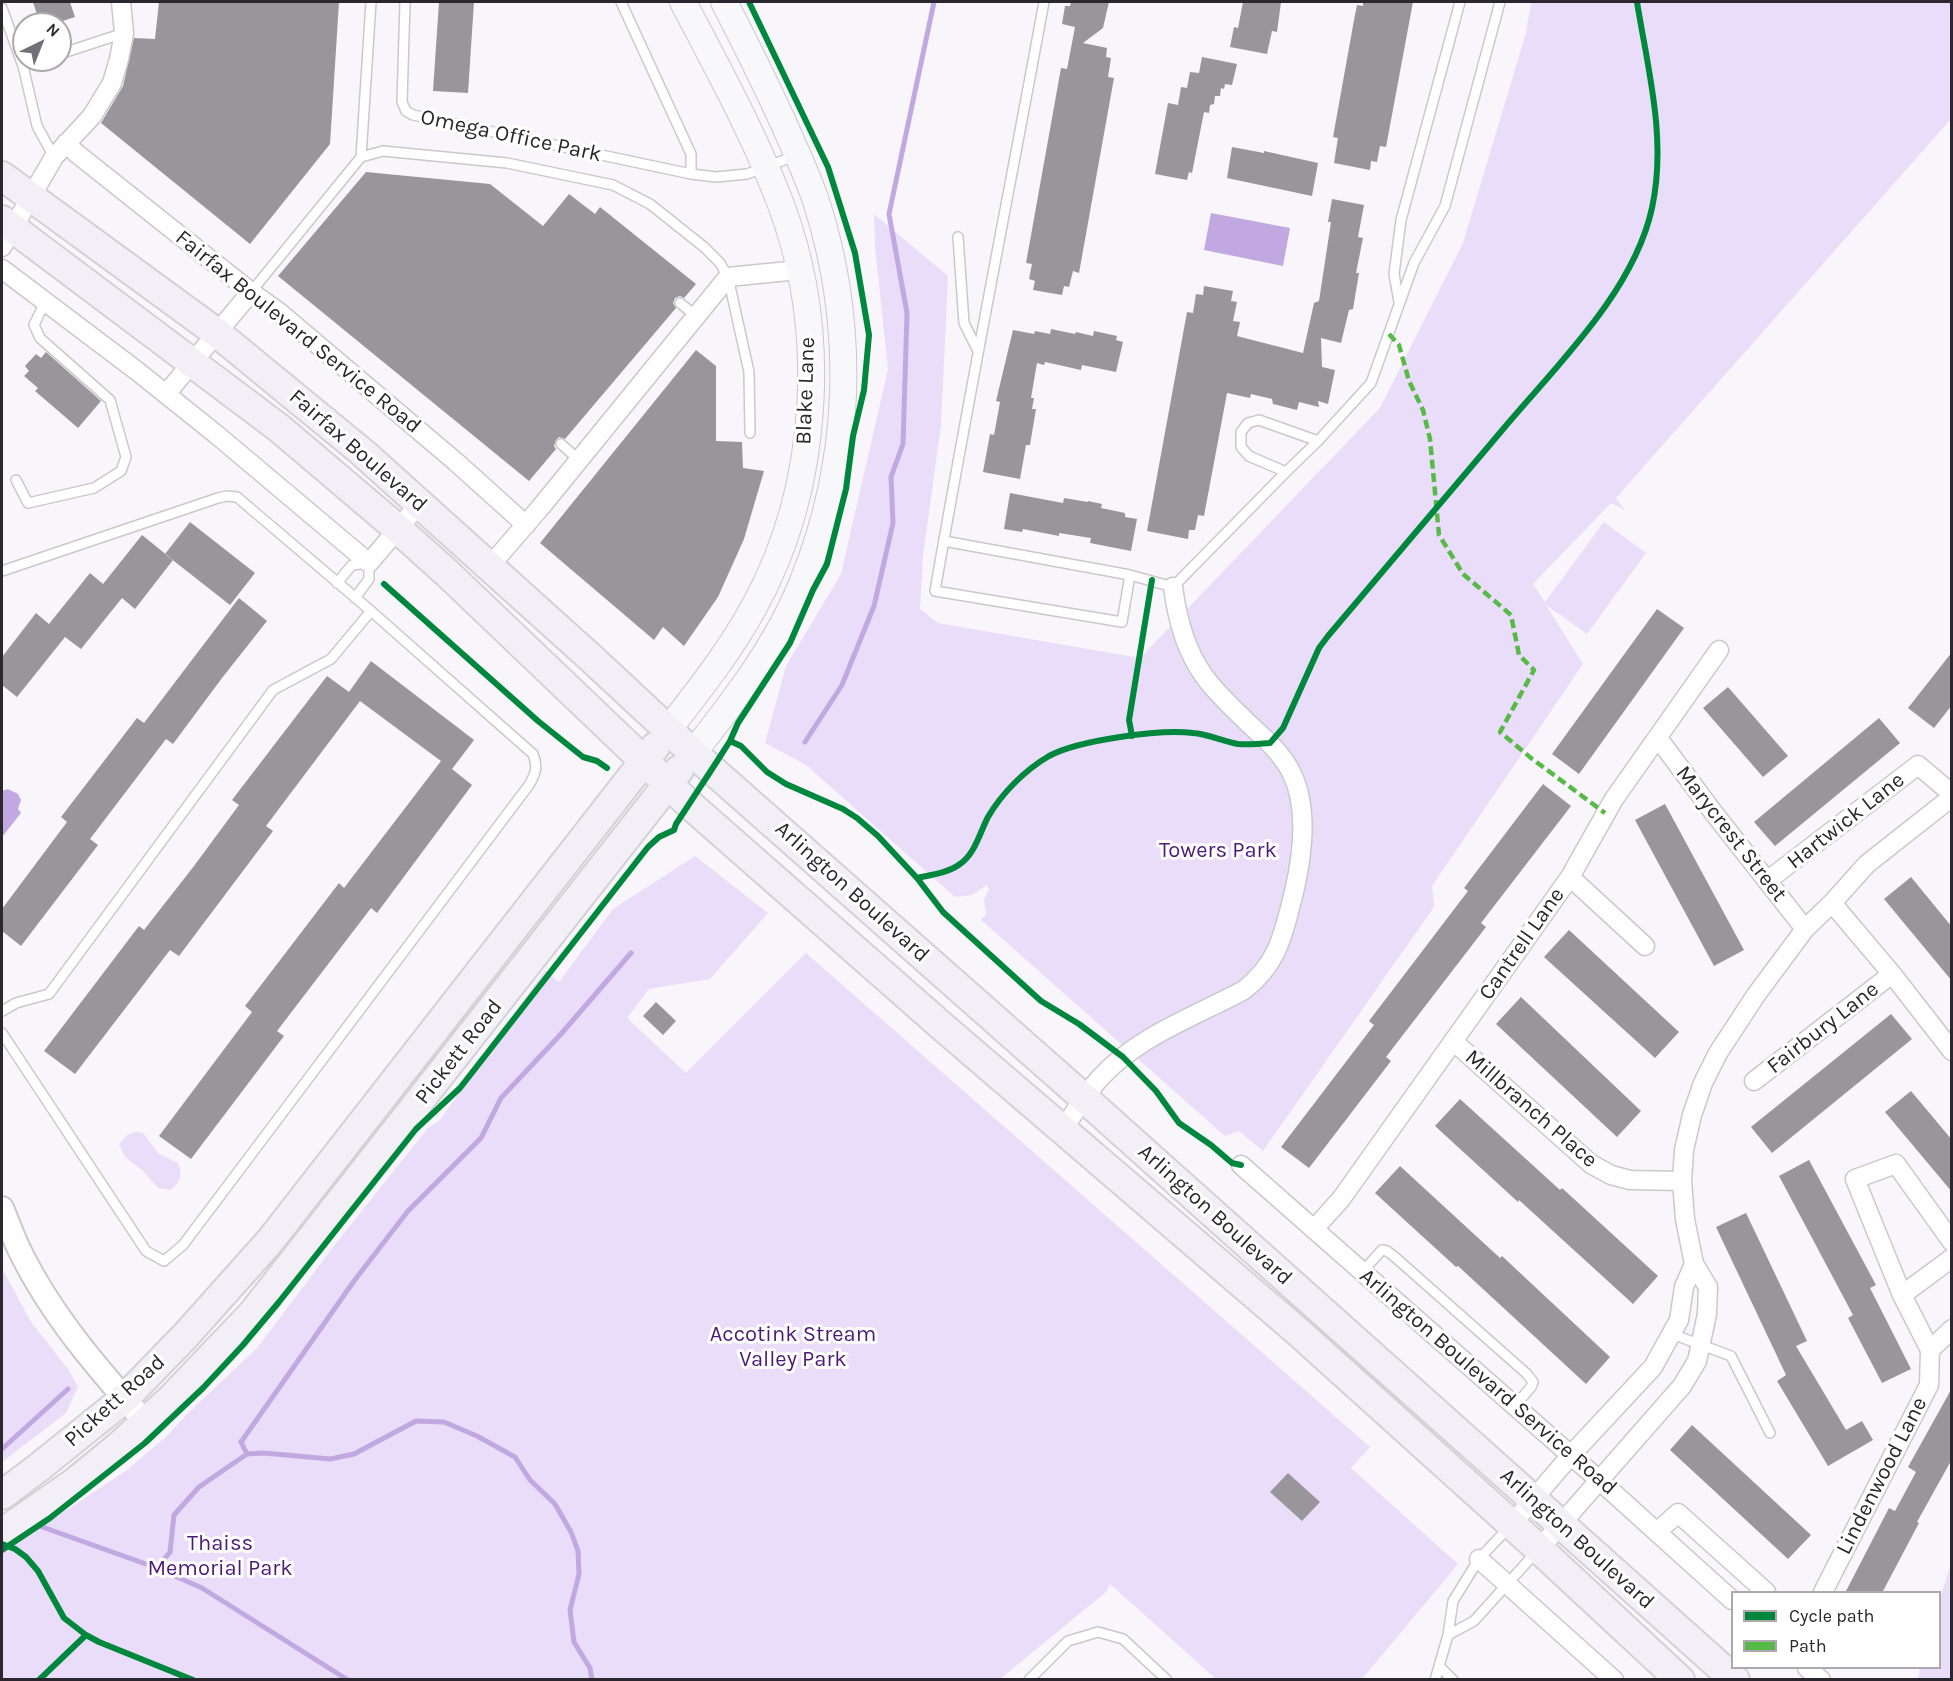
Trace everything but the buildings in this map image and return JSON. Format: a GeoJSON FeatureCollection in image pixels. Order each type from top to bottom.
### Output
{"type":"FeatureCollection","features":[{"type":"Feature","properties":{"kind":"main road","name":"Blake Lane"},"geometry":{"type":"LineString","coordinates":[[644,762],[718,665],[755,606],[782,546],[791,518],[803,462],[810,400],[806,304],[781,204],[748,129],[683,2]]}},
{"type":"Feature","properties":{"kind":"main road","name":"Blake Lane"},"geometry":{"type":"LineString","coordinates":[[693,753],[728,710],[752,674],[788,614],[803,582],[827,512],[837,469],[844,382],[840,307],[834,269],[816,202],[798,155],[724,2]]}},
{"type":"Feature","properties":{"kind":"main road"},"geometry":{"type":"LineString","coordinates":[[2,171],[32,198]]}},
{"type":"Feature","properties":{"kind":"main road","name":"Fairfax Boulevard"},"geometry":{"type":"LineString","coordinates":[[2,176],[217,333],[301,401],[591,658],[693,753]]}},
{"type":"Feature","properties":{"kind":"main road","name":"Fairfax Boulevard"},"geometry":{"type":"LineString","coordinates":[[5,232],[193,362],[279,428],[447,573],[668,784]]}},
{"type":"Feature","properties":{"kind":"main road","name":"Pickett Road"},"geometry":{"type":"LineString","coordinates":[[2,1533],[75,1482],[146,1422],[253,1313],[693,753]]}},
{"type":"Feature","properties":{"kind":"main road","name":"Arlington Boulevard"},"geometry":{"type":"LineString","coordinates":[[693,753],[1085,1099],[1735,1680]]}},
{"type":"Feature","properties":{"kind":"main road","name":"Pickett Road"},"geometry":{"type":"LineString","coordinates":[[2,1495],[124,1398],[188,1334],[270,1241],[644,762]]}},
{"type":"Feature","properties":{"kind":"main road","name":"Arlington Boulevard"},"geometry":{"type":"LineString","coordinates":[[668,784],[944,1028],[1296,1330],[1512,1524],[1680,1680]]}},
{"type":"Feature","properties":{"kind":"street"},"geometry":{"type":"LineString","coordinates":[[5,232],[32,198],[54,157],[92,116],[112,83],[124,33],[121,2]]}},
{"type":"Feature","properties":{"kind":"street","name":"Fairfax Boulevard Service Road"},"geometry":{"type":"LineString","coordinates":[[66,143],[279,312],[526,525]]}},
{"type":"Feature","properties":{"kind":"street"},"geometry":{"type":"LineString","coordinates":[[2,269],[166,394],[369,563],[419,504]]}},
{"type":"Feature","properties":{"kind":"street"},"geometry":{"type":"LineString","coordinates":[[489,567],[526,525],[728,277],[799,270]]}},
{"type":"Feature","properties":{"kind":"street"},"geometry":{"type":"LineString","coordinates":[[166,394],[251,292]]}},
{"type":"Feature","properties":{"kind":"street"},"geometry":{"type":"LineString","coordinates":[[1062,1130],[1099,1078],[1124,1057],[1143,1043],[1255,982],[1276,953],[1293,897],[1303,825],[1302,803],[1296,783],[1278,752],[1222,697],[1203,674],[1184,636],[1173,587]]}},
{"type":"Feature","properties":{"kind":"street","name":"Cantrell Lane"},"geometry":{"type":"LineString","coordinates":[[1314,1229],[1341,1199],[1570,877],[1605,813],[1719,650]]}},
{"type":"Feature","properties":{"kind":"street","name":"Marycrest Street"},"geometry":{"type":"LineString","coordinates":[[1658,738],[1805,929]]}},
{"type":"Feature","properties":{"kind":"street","name":"Hartwick Lane"},"geometry":{"type":"LineString","coordinates":[[1767,881],[1918,765],[1952,795]]}},
{"type":"Feature","properties":{"kind":"street"},"geometry":{"type":"LineString","coordinates":[[1539,1549],[1682,1386],[1697,1361],[1707,1314],[1708,1287],[1694,1264],[1685,1219],[1682,1181],[1684,1150],[1703,1083],[1719,1053],[1756,995],[1805,929],[1867,864],[1952,795]]}},
{"type":"Feature","properties":{"kind":"street"},"geometry":{"type":"LineString","coordinates":[[1570,877],[1645,946]]}},
{"type":"Feature","properties":{"kind":"street"},"geometry":{"type":"LineString","coordinates":[[1832,903],[1892,974],[1952,1052]]}},
{"type":"Feature","properties":{"kind":"street","name":"Fairbury Lane"},"geometry":{"type":"LineString","coordinates":[[1754,1082],[1892,974]]}},
{"type":"Feature","properties":{"kind":"street","name":"Millbranch Place"},"geometry":{"type":"LineString","coordinates":[[1454,1041],[1591,1164],[1611,1175],[1630,1180],[1682,1181]]}},
{"type":"Feature","properties":{"kind":"street"},"geometry":{"type":"LineString","coordinates":[[1952,1242],[1896,1164],[1855,1179],[1902,1295],[1930,1350],[1952,1329]]}},
{"type":"Feature","properties":{"kind":"street","name":"Arlington Boulevard Service Road"},"geometry":{"type":"LineString","coordinates":[[1241,1165],[1731,1599]]}},
{"type":"Feature","properties":{"kind":"street"},"geometry":{"type":"LineString","coordinates":[[2,1208],[21,1252],[38,1282],[81,1347],[146,1422]]}},
{"type":"Feature","properties":{"kind":"street"},"geometry":{"type":"LineString","coordinates":[[1902,1295],[1952,1258]]}},
{"type":"Feature","properties":{"kind":"street"},"geometry":{"type":"LineString","coordinates":[[1512,1524],[1571,1455],[1635,1389],[1653,1367],[1679,1320],[1684,1287],[1694,1264]]}},
{"type":"Feature","properties":{"kind":"street","name":"Lindenwood Lane"},"geometry":{"type":"LineString","coordinates":[[1824,1591],[1929,1385],[1930,1350]]}},
{"type":"Feature","properties":{"kind":"street"},"geometry":{"type":"LineString","coordinates":[[1657,1532],[1678,1513],[1765,1591]]}},
{"type":"Feature","properties":{"kind":"street"},"geometry":{"type":"LineString","coordinates":[[1479,1559],[1614,1680]]}},
{"type":"Feature","properties":{"kind":"street"},"geometry":{"type":"LineString","coordinates":[[1808,1669],[1821,1680]]}},
{"type":"Feature","properties":{"kind":"lane"},"geometry":{"type":"LineString","coordinates":[[251,292],[361,157],[371,2]]}},
{"type":"Feature","properties":{"kind":"lane","name":"Omega Office Park"},"geometry":{"type":"LineString","coordinates":[[405,2],[402,102],[406,111],[413,115],[691,174],[733,177],[798,155]]}},
{"type":"Feature","properties":{"kind":"lane"},"geometry":{"type":"LineString","coordinates":[[621,2],[691,154],[691,174]]}},
{"type":"Feature","properties":{"kind":"lane"},"geometry":{"type":"LineString","coordinates":[[1044,2],[935,591],[1122,622],[1130,574]]}},
{"type":"Feature","properties":{"kind":"lane"},"geometry":{"type":"LineString","coordinates":[[1400,303],[1394,274],[1401,220],[1460,2]]}},
{"type":"Feature","properties":{"kind":"lane"},"geometry":{"type":"LineString","coordinates":[[944,541],[1130,574],[1173,587],[1318,441],[1371,382],[1414,263],[1445,206],[1500,2]]}},
{"type":"Feature","properties":{"kind":"lane"},"geometry":{"type":"LineString","coordinates":[[2,8],[12,36]]}},
{"type":"Feature","properties":{"kind":"lane"},"geometry":{"type":"LineString","coordinates":[[72,50],[124,33]]}},
{"type":"Feature","properties":{"kind":"lane"},"geometry":{"type":"LineString","coordinates":[[24,72],[37,126],[54,157]]}},
{"type":"Feature","properties":{"kind":"lane"},"geometry":{"type":"LineString","coordinates":[[361,157],[383,151],[507,163],[613,185],[650,204],[704,247],[720,263],[728,277],[749,372],[750,433]]}},
{"type":"Feature","properties":{"kind":"lane"},"geometry":{"type":"LineString","coordinates":[[958,237],[964,323],[978,351]]}},
{"type":"Feature","properties":{"kind":"lane"},"geometry":{"type":"LineString","coordinates":[[16,480],[28,503],[94,488],[121,471],[126,457],[110,400],[40,338],[34,325],[45,302]]}},
{"type":"Feature","properties":{"kind":"lane"},"geometry":{"type":"LineString","coordinates":[[680,303],[696,316]]}},
{"type":"Feature","properties":{"kind":"lane"},"geometry":{"type":"LineString","coordinates":[[1286,472],[1249,456],[1241,447],[1241,432],[1248,423],[1259,420],[1318,441]]}},
{"type":"Feature","properties":{"kind":"lane"},"geometry":{"type":"LineString","coordinates":[[561,444],[579,460]]}},
{"type":"Feature","properties":{"kind":"lane"},"geometry":{"type":"LineString","coordinates":[[2,571],[227,496],[237,497],[533,754],[537,765],[536,774],[183,1245],[164,1261],[146,1251],[2,1033]]}},
{"type":"Feature","properties":{"kind":"lane"},"geometry":{"type":"LineString","coordinates":[[337,583],[352,565],[369,563],[369,579],[355,598]]}},
{"type":"Feature","properties":{"kind":"lane"},"geometry":{"type":"LineString","coordinates":[[2,1011],[16,1003],[49,994],[273,690],[331,659],[371,611]]}},
{"type":"Feature","properties":{"kind":"lane"},"geometry":{"type":"LineString","coordinates":[[1362,1272],[1382,1250],[1396,1258],[1527,1374],[1533,1382],[1515,1406]]}},
{"type":"Feature","properties":{"kind":"lane"},"geometry":{"type":"LineString","coordinates":[[1672,1334],[1731,1356],[1770,1433]]}},
{"type":"Feature","properties":{"kind":"lane"},"geometry":{"type":"LineString","coordinates":[[1435,1680],[1448,1635],[1453,1601],[1479,1559],[1512,1524]]}},
{"type":"Feature","properties":{"kind":"lane"},"geometry":{"type":"LineString","coordinates":[[1448,1635],[1474,1621],[1539,1549]]}},
{"type":"Feature","properties":{"kind":"lane"},"geometry":{"type":"LineString","coordinates":[[1029,1680],[1068,1641],[1098,1632],[1123,1639],[1167,1680]]}},
{"type":"Feature","properties":{"kind":"lane"},"geometry":{"type":"LineString","coordinates":[[1439,1666],[1453,1680]]}},
{"type":"Feature","properties":{"kind":"green space","name":"Towers Park"},"geometry":{"type":"Polygon","coordinates":[[[1531,2],[1951,2],[1951,119],[1616,498],[1625,510],[1611,503],[1533,584],[1545,602],[1604,522],[1646,553],[1587,634],[1546,605],[1583,664],[1432,886],[1434,907],[1263,1151],[1239,1131],[1225,1136],[981,920],[986,914],[984,900],[989,889],[987,885],[972,895],[955,897],[806,765],[765,743],[786,666],[841,574],[888,369],[875,247],[874,214],[948,276],[941,425],[923,556],[920,609],[938,623],[1140,658],[1380,408],[1463,243],[1526,33],[1531,2]]]}},
{"type":"Feature","properties":{"kind":"green space"},"geometry":{"type":"Polygon","coordinates":[[[695,856],[768,913],[710,979],[649,989],[627,1018],[686,1073],[806,953],[1370,1447],[1351,1468],[1458,1564],[1362,1679],[1216,1679],[1110,1584],[1106,1592],[1000,1679],[2,1680],[2,1553],[127,1470],[168,1435],[257,1348],[337,1242],[428,1128],[440,1120],[545,970],[559,982],[613,909],[695,856]]]}},
{"type":"Feature","properties":{"kind":"green space"},"geometry":{"type":"Polygon","coordinates":[[[135,1132],[143,1133],[159,1154],[178,1163],[180,1178],[171,1190],[158,1188],[143,1171],[125,1157],[119,1144],[127,1135],[135,1132]]]}},
{"type":"Feature","properties":{"kind":"green space"},"geometry":{"type":"Polygon","coordinates":[[[2,1268],[31,1322],[68,1369],[78,1387],[66,1413],[2,1462],[2,1268]]]}},
{"type":"Feature","properties":{"kind":"green space"},"geometry":{"type":"Polygon","coordinates":[[[1951,1564],[1951,1679],[1918,1679],[1920,1669],[1941,1669],[1941,1595],[1951,1564]]]}},
{"type":"Feature","properties":{"kind":"shaded area"},"geometry":{"type":"Polygon","coordinates":[[[1211,213],[1290,228],[1283,266],[1204,250],[1211,213]]]}},
{"type":"Feature","properties":{"kind":"shaded area"},"geometry":{"type":"Polygon","coordinates":[[[8,789],[18,794],[21,800],[18,809],[21,813],[2,837],[2,791],[8,789]]]}},
{"type":"Feature","properties":{"kind":"waterway"},"geometry":{"type":"LineString","coordinates":[[805,742],[842,685],[874,606],[893,523],[891,477],[903,444],[907,313],[889,214],[934,2]]}},
{"type":"Feature","properties":{"kind":"waterway"},"geometry":{"type":"LineString","coordinates":[[247,1454],[241,1442],[354,1281],[408,1211],[481,1138],[501,1098],[561,1034],[631,953]]}},
{"type":"Feature","properties":{"kind":"waterway"},"geometry":{"type":"LineString","coordinates":[[2,1449],[68,1389]]}},
{"type":"Feature","properties":{"kind":"waterway"},"geometry":{"type":"LineString","coordinates":[[34,1524],[157,1568],[170,1552],[174,1515],[199,1487],[247,1454],[264,1453],[330,1459],[354,1454],[416,1421],[444,1422],[477,1436],[515,1457],[530,1480],[555,1504],[571,1532],[578,1551],[579,1574],[570,1610],[574,1642],[590,1668],[592,1680]]}},
{"type":"Feature","properties":{"kind":"waterway"},"geometry":{"type":"LineString","coordinates":[[157,1568],[202,1588],[348,1680]]}},
{"type":"Feature","properties":{"kind":"marked path"},"geometry":{"type":"LineString","coordinates":[[1389,334],[1399,345],[1409,381],[1423,410],[1430,439],[1439,535],[1463,574],[1511,615],[1519,655],[1534,670],[1500,732],[1605,813]]}},
{"type":"Feature","properties":{"kind":"cycle path"},"geometry":{"type":"LineString","coordinates":[[2,1550],[50,1518],[145,1443],[203,1388],[243,1345],[416,1129],[460,1088],[648,847],[659,837],[674,830],[730,741],[738,723],[790,643],[827,564],[846,489],[853,436],[864,390],[869,335],[855,253],[828,167],[749,2]]}},
{"type":"Feature","properties":{"kind":"cycle path"},"geometry":{"type":"LineString","coordinates":[[917,878],[950,870],[965,860],[970,855],[988,817],[1007,791],[1031,768],[1062,750],[1120,737],[1179,732],[1199,734],[1238,744],[1270,743],[1283,728],[1319,648],[1328,636],[1570,352],[1612,297],[1629,268],[1643,239],[1652,208],[1658,156],[1651,79],[1637,2]]}},
{"type":"Feature","properties":{"kind":"cycle path"},"geometry":{"type":"LineString","coordinates":[[1132,736],[1129,720],[1152,580]]}},
{"type":"Feature","properties":{"kind":"cycle path"},"geometry":{"type":"LineString","coordinates":[[384,584],[538,721],[583,757],[597,761],[607,768]]}},
{"type":"Feature","properties":{"kind":"cycle path"},"geometry":{"type":"LineString","coordinates":[[730,741],[741,746],[767,772],[786,784],[843,809],[857,818],[878,836],[917,878],[943,912],[1041,1001],[1079,1024],[1123,1057],[1156,1091],[1179,1123],[1232,1163],[1241,1165]]}},
{"type":"Feature","properties":{"kind":"cycle path"},"geometry":{"type":"LineString","coordinates":[[2,1544],[26,1557],[38,1571],[64,1618],[86,1635]]}},
{"type":"Feature","properties":{"kind":"cycle path"},"geometry":{"type":"LineString","coordinates":[[39,1680],[86,1635],[193,1680]]}},
{"type":"Feature","properties":{"kind":"park label","name":"Accotink Stream Valley Park"},"geometry":{"type":"Point","coordinates":[793,1348]}},
{"type":"Feature","properties":{"kind":"park label","name":"Thaiss Memorial Park"},"geometry":{"type":"Point","coordinates":[220,1556]}}]}
